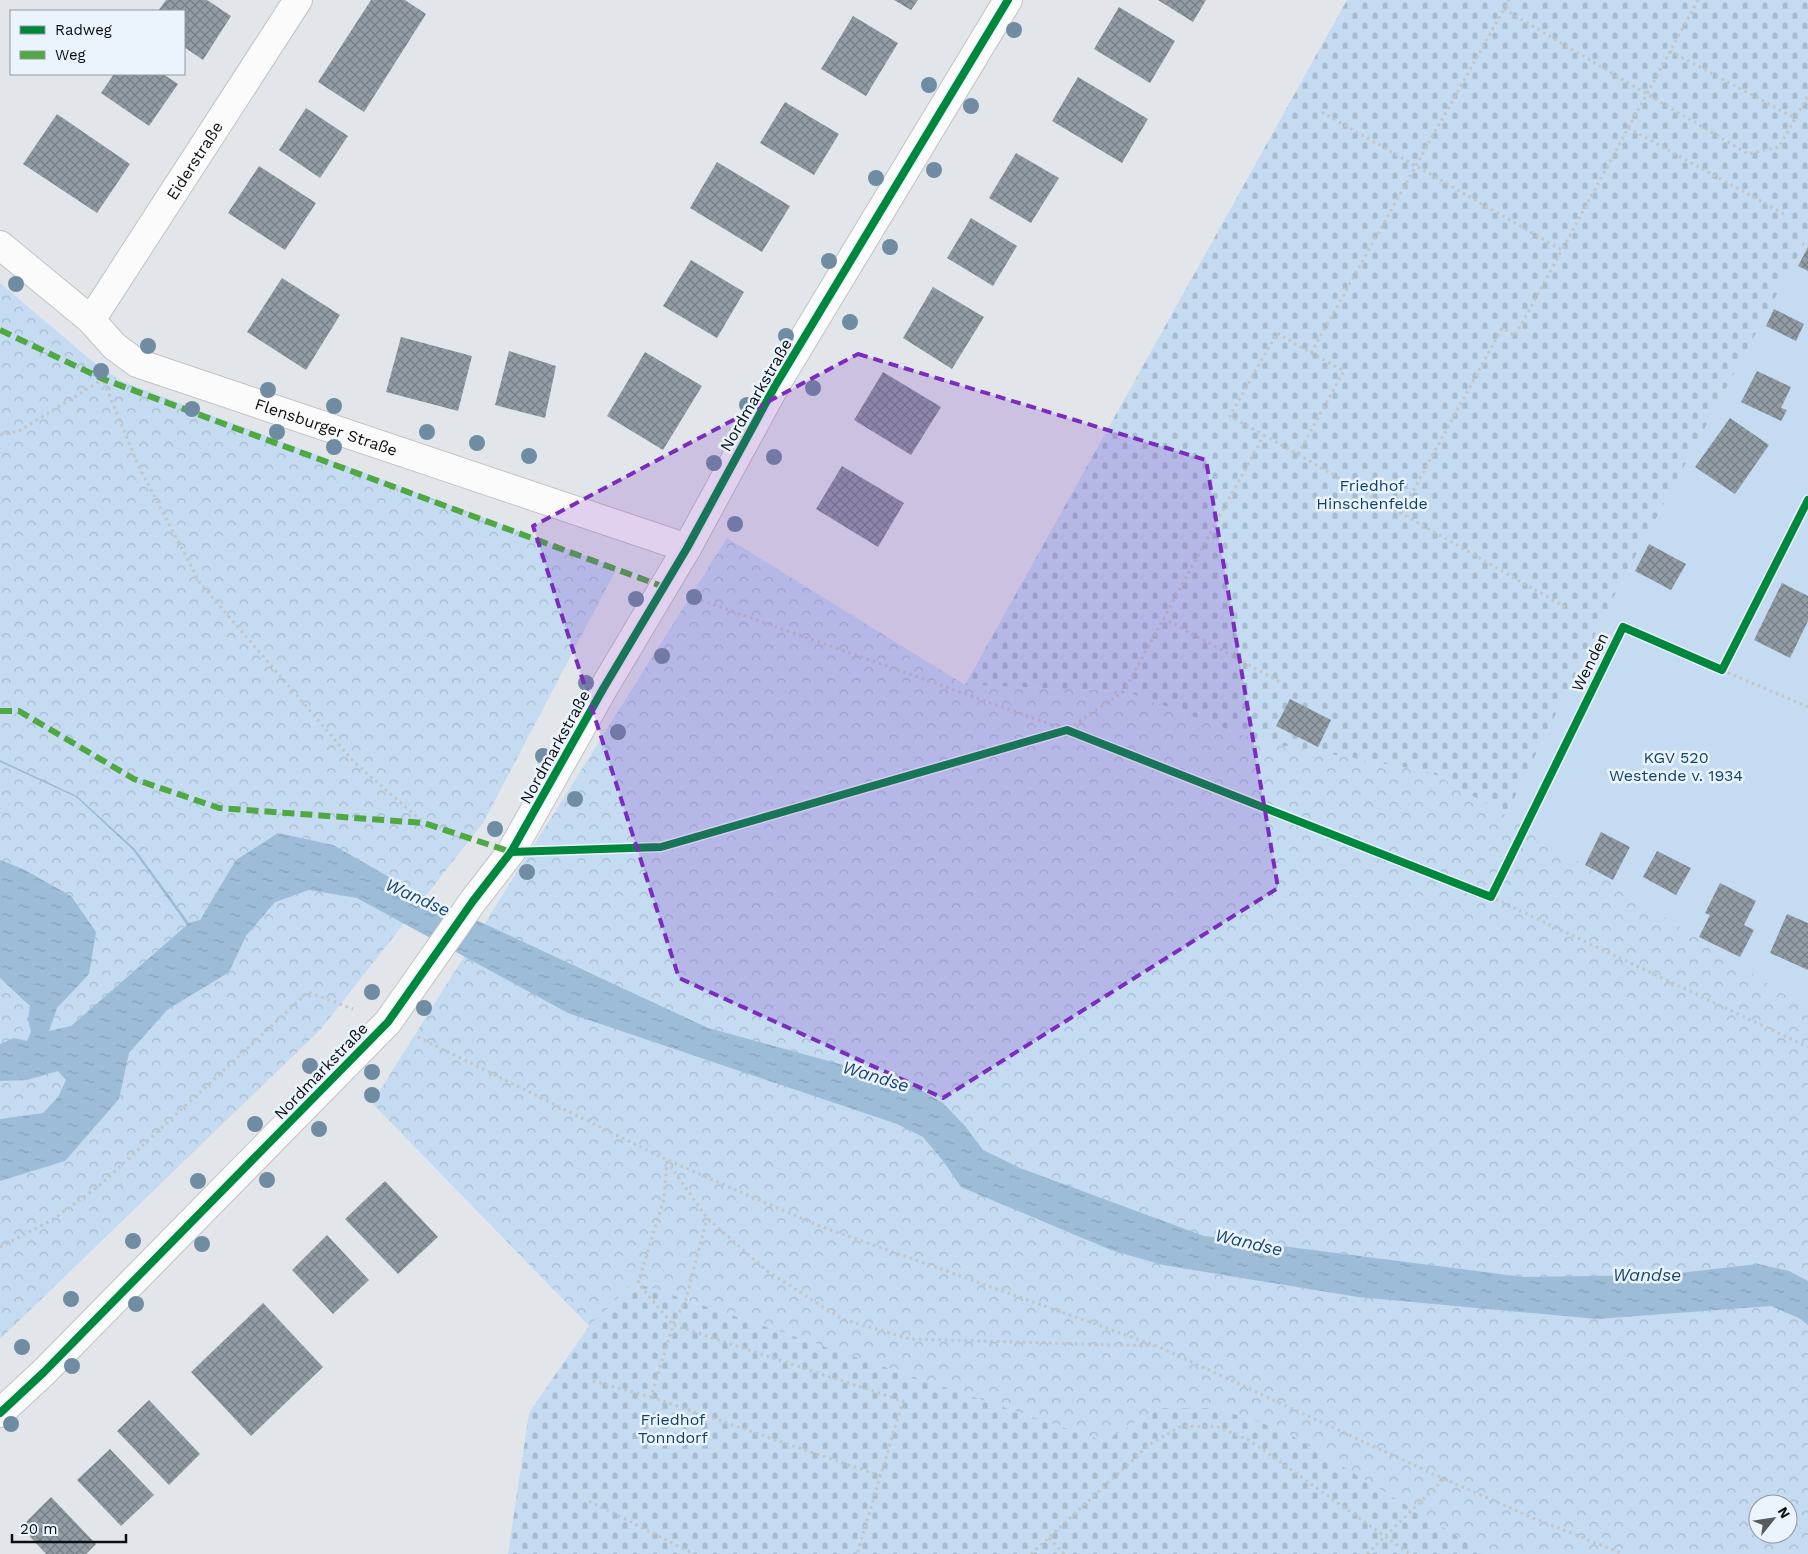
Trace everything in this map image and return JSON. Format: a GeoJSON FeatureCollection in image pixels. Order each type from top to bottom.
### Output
{"type":"FeatureCollection","features":[{"type":"Feature","properties":{"kind":"street","name":"Eiderstraße"},"geometry":{"type":"LineString","coordinates":[[90,320],[298,0]]}},
{"type":"Feature","properties":{"kind":"street","name":"Nordmarkstraße"},"geometry":{"type":"LineString","coordinates":[[0,1412],[44,1372],[388,1022],[473,901],[511,852],[603,689],[687,548],[775,386],[1008,0]]}},
{"type":"Feature","properties":{"kind":"street","name":"Flensburger Straße"},"geometry":{"type":"LineString","coordinates":[[0,245],[90,320],[114,346],[137,363],[687,548]]}},
{"type":"Feature","properties":{"kind":"path"},"geometry":{"type":"LineString","coordinates":[[1311,352],[1509,0]]}},
{"type":"Feature","properties":{"kind":"path"},"geometry":{"type":"LineString","coordinates":[[1401,513],[1502,328],[1515,336],[1698,0]]}},
{"type":"Feature","properties":{"kind":"path"},"geometry":{"type":"LineString","coordinates":[[1503,9],[1748,154],[1779,147],[1808,96]]}},
{"type":"Feature","properties":{"kind":"path"},"geometry":{"type":"LineString","coordinates":[[1670,51],[1795,118]]}},
{"type":"Feature","properties":{"kind":"path"},"geometry":{"type":"LineString","coordinates":[[1322,112],[1562,250]]}},
{"type":"Feature","properties":{"kind":"path"},"geometry":{"type":"LineString","coordinates":[[1628,128],[1784,214]]}},
{"type":"Feature","properties":{"kind":"path"},"geometry":{"type":"LineString","coordinates":[[1298,454],[1344,371],[1277,333],[1230,416],[1567,608]]}},
{"type":"Feature","properties":{"kind":"path"},"geometry":{"type":"LineString","coordinates":[[0,435],[19,431],[103,379],[138,465],[200,583],[354,762],[424,823]]}},
{"type":"Feature","properties":{"kind":"path"},"geometry":{"type":"LineString","coordinates":[[511,852],[661,847],[1067,730],[1124,691],[1264,435]]}},
{"type":"Feature","properties":{"kind":"path"},"geometry":{"type":"LineString","coordinates":[[1722,670],[1808,500]]}},
{"type":"Feature","properties":{"kind":"path"},"geometry":{"type":"LineString","coordinates":[[664,587],[1067,730],[1491,897],[1808,1047]]}},
{"type":"Feature","properties":{"kind":"path"},"geometry":{"type":"LineString","coordinates":[[1163,618],[1280,682]]}},
{"type":"Feature","properties":{"kind":"path"},"geometry":{"type":"LineString","coordinates":[[0,1247],[52,1220],[100,1185],[308,992],[388,1022],[667,1160],[817,1225],[1157,1346],[1444,1479],[1623,1554]]}},
{"type":"Feature","properties":{"kind":"path"},"geometry":{"type":"LineString","coordinates":[[667,1160],[707,1218],[767,1271],[842,1319],[910,1339],[1157,1346]]}},
{"type":"Feature","properties":{"kind":"path"},"geometry":{"type":"LineString","coordinates":[[667,1160],[664,1199],[638,1282],[673,1325],[903,1401],[857,1554]]}},
{"type":"Feature","properties":{"kind":"path"},"geometry":{"type":"LineString","coordinates":[[651,1397],[673,1325],[686,1299],[707,1218]]}},
{"type":"Feature","properties":{"kind":"path"},"geometry":{"type":"LineString","coordinates":[[594,1381],[651,1397],[881,1476]]}},
{"type":"Feature","properties":{"kind":"path"},"geometry":{"type":"LineString","coordinates":[[1031,1554],[1150,1444],[1181,1426],[1218,1427],[1249,1440],[1410,1554]]}},
{"type":"Feature","properties":{"kind":"path"},"geometry":{"type":"LineString","coordinates":[[1368,1554],[1444,1479]]}},
{"type":"Feature","properties":{"kind":"path"},"geometry":{"type":"LineString","coordinates":[[589,1501],[694,1554]]}},
{"type":"Feature","properties":{"kind":"path"},"geometry":{"type":"LineString","coordinates":[[1049,1538],[1064,1554]]}},
{"type":"Feature","properties":{"kind":"highlighted area"},"geometry":{"type":"Polygon","coordinates":[[[858,354],[1206,460],[1278,888],[943,1098],[679,978],[533,526],[858,354]]]}},
{"type":"Feature","properties":{"kind":"green space","name":"Friedhof Hinschenfelde"},"geometry":{"type":"Polygon","coordinates":[[[1347,0],[1808,0],[1808,237],[1617,591],[1506,815],[1430,772],[1262,742],[1124,691],[965,685],[1347,0]]]}},
{"type":"Feature","properties":{"kind":"green space","name":"KGV 520 Westende v. 1934"},"geometry":{"type":"Polygon","coordinates":[[[1808,237],[1808,1009],[1506,815],[1617,591],[1808,237]]]}},
{"type":"Feature","properties":{"kind":"green space"},"geometry":{"type":"Polygon","coordinates":[[[0,283],[92,361],[121,381],[617,568],[483,823],[321,1029],[0,1339],[0,283]]]}},
{"type":"Feature","properties":{"kind":"green space"},"geometry":{"type":"Polygon","coordinates":[[[727,538],[965,685],[1124,691],[1262,742],[1430,772],[1506,815],[1808,1009],[1808,1554],[1487,1554],[1283,1430],[1216,1408],[1161,1408],[1104,1441],[634,1282],[589,1326],[372,1103],[727,538]]]}},
{"type":"Feature","properties":{"kind":"green space","name":"Friedhof Tonndorf"},"geometry":{"type":"Polygon","coordinates":[[[634,1282],[1104,1441],[1161,1408],[1216,1408],[1283,1430],[1487,1554],[508,1554],[529,1413],[589,1326],[634,1282]]]}},
{"type":"Feature","properties":{"kind":"water","name":"Wandse"},"geometry":{"type":"Polygon","coordinates":[[[0,760],[77,796],[135,849],[189,923],[200,920],[236,860],[278,833],[333,845],[410,889],[708,1028],[909,1083],[943,1103],[965,1126],[983,1150],[1020,1168],[1204,1236],[1523,1277],[1662,1275],[1758,1264],[1789,1271],[1808,1281],[1808,1325],[1799,1318],[1771,1306],[1597,1319],[1358,1297],[1163,1265],[1111,1250],[961,1187],[944,1162],[923,1137],[897,1124],[568,1013],[357,898],[309,890],[275,902],[246,936],[229,972],[167,1010],[129,1053],[119,1099],[65,1161],[0,1181],[0,1119],[43,1113],[58,1097],[66,1080],[58,1071],[27,1080],[0,1081],[0,1044],[14,1038],[27,1041],[31,1032],[28,1020],[30,1006],[0,978],[0,860],[23,869],[71,896],[96,932],[89,974],[57,1008],[49,1031],[71,1026],[187,925],[133,850],[76,797],[0,762],[0,760]]]}},
{"type":"Feature","properties":{"kind":"building"},"geometry":{"type":"Polygon","coordinates":[[[166,0],[207,0],[231,16],[203,60],[185,48],[185,10],[159,10],[166,0]]]}},
{"type":"Feature","properties":{"kind":"building"},"geometry":{"type":"Polygon","coordinates":[[[371,0],[405,0],[426,14],[364,112],[318,82],[371,0]]]}},
{"type":"Feature","properties":{"kind":"building"},"geometry":{"type":"Polygon","coordinates":[[[894,0],[918,0],[911,10],[894,0]]]}},
{"type":"Feature","properties":{"kind":"building"},"geometry":{"type":"Polygon","coordinates":[[[1158,0],[1206,0],[1193,22],[1158,0]]]}},
{"type":"Feature","properties":{"kind":"building"},"geometry":{"type":"Polygon","coordinates":[[[1119,7],[1175,41],[1150,83],[1094,49],[1119,7]]]}},
{"type":"Feature","properties":{"kind":"building"},"geometry":{"type":"Polygon","coordinates":[[[853,16],[898,43],[866,96],[821,69],[853,16]]]}},
{"type":"Feature","properties":{"kind":"building"},"geometry":{"type":"Polygon","coordinates":[[[113,75],[164,75],[178,84],[149,126],[101,93],[113,75]]]}},
{"type":"Feature","properties":{"kind":"building"},"geometry":{"type":"Polygon","coordinates":[[[1078,77],[1148,119],[1122,163],[1052,121],[1078,77]]]}},
{"type":"Feature","properties":{"kind":"building"},"geometry":{"type":"Polygon","coordinates":[[[785,102],[839,134],[814,175],[760,143],[785,102]]]}},
{"type":"Feature","properties":{"kind":"building"},"geometry":{"type":"Polygon","coordinates":[[[306,108],[348,136],[320,178],[279,150],[306,108]]]}},
{"type":"Feature","properties":{"kind":"building"},"geometry":{"type":"Polygon","coordinates":[[[57,114],[130,164],[97,213],[23,164],[57,114]]]}},
{"type":"Feature","properties":{"kind":"building"},"geometry":{"type":"Polygon","coordinates":[[[1016,153],[1059,178],[1031,223],[989,198],[1016,153]]]}},
{"type":"Feature","properties":{"kind":"building"},"geometry":{"type":"Polygon","coordinates":[[[717,162],[790,206],[762,252],[690,208],[717,162]]]}},
{"type":"Feature","properties":{"kind":"building"},"geometry":{"type":"Polygon","coordinates":[[[259,166],[316,203],[285,250],[228,213],[259,166]]]}},
{"type":"Feature","properties":{"kind":"building"},"geometry":{"type":"Polygon","coordinates":[[[971,218],[1017,246],[993,286],[947,258],[971,218]]]}},
{"type":"Feature","properties":{"kind":"building"},"geometry":{"type":"Polygon","coordinates":[[[1808,247],[1808,271],[1798,266],[1808,247]]]}},
{"type":"Feature","properties":{"kind":"building"},"geometry":{"type":"Polygon","coordinates":[[[691,260],[744,292],[717,338],[663,306],[691,260]]]}},
{"type":"Feature","properties":{"kind":"building"},"geometry":{"type":"Polygon","coordinates":[[[282,278],[340,315],[306,370],[247,332],[282,278]]]}},
{"type":"Feature","properties":{"kind":"building"},"geometry":{"type":"Polygon","coordinates":[[[933,287],[984,317],[952,369],[903,338],[933,287]]]}},
{"type":"Feature","properties":{"kind":"building"},"geometry":{"type":"Polygon","coordinates":[[[1774,309],[1804,324],[1796,341],[1766,326],[1774,309]]]}},
{"type":"Feature","properties":{"kind":"building"},"geometry":{"type":"Polygon","coordinates":[[[401,337],[472,356],[458,411],[386,392],[401,337]]]}},
{"type":"Feature","properties":{"kind":"building"},"geometry":{"type":"Polygon","coordinates":[[[509,351],[556,366],[545,418],[495,405],[509,351]]]}},
{"type":"Feature","properties":{"kind":"building"},"geometry":{"type":"Polygon","coordinates":[[[645,352],[702,386],[663,450],[607,416],[645,352]]]}},
{"type":"Feature","properties":{"kind":"building"},"geometry":{"type":"Polygon","coordinates":[[[1757,371],[1791,387],[1781,408],[1787,410],[1781,421],[1741,402],[1757,371]]]}},
{"type":"Feature","properties":{"kind":"building"},"geometry":{"type":"Polygon","coordinates":[[[883,372],[941,407],[911,455],[854,420],[883,372]]]}},
{"type":"Feature","properties":{"kind":"building"},"geometry":{"type":"Polygon","coordinates":[[[1730,418],[1769,445],[1735,494],[1695,467],[1730,418]]]}},
{"type":"Feature","properties":{"kind":"building"},"geometry":{"type":"Polygon","coordinates":[[[842,466],[904,503],[878,547],[816,509],[842,466]]]}},
{"type":"Feature","properties":{"kind":"building"},"geometry":{"type":"Polygon","coordinates":[[[1649,544],[1686,564],[1671,590],[1635,571],[1649,544]]]}},
{"type":"Feature","properties":{"kind":"building"},"geometry":{"type":"Polygon","coordinates":[[[1782,583],[1808,596],[1808,621],[1790,658],[1754,640],[1782,583]]]}},
{"type":"Feature","properties":{"kind":"building"},"geometry":{"type":"Polygon","coordinates":[[[1290,699],[1331,720],[1318,747],[1276,726],[1290,699]]]}},
{"type":"Feature","properties":{"kind":"building"},"geometry":{"type":"Polygon","coordinates":[[[1601,832],[1630,847],[1613,880],[1585,865],[1601,832]]]}},
{"type":"Feature","properties":{"kind":"building"},"geometry":{"type":"Polygon","coordinates":[[[1657,851],[1691,868],[1676,895],[1643,877],[1657,851]]]}},
{"type":"Feature","properties":{"kind":"building"},"geometry":{"type":"Polygon","coordinates":[[[1720,883],[1756,901],[1744,925],[1754,930],[1740,957],[1699,937],[1710,915],[1705,913],[1720,883]]]}},
{"type":"Feature","properties":{"kind":"building"},"geometry":{"type":"Polygon","coordinates":[[[1787,914],[1808,923],[1808,970],[1770,953],[1787,914]]]}},
{"type":"Feature","properties":{"kind":"building"},"geometry":{"type":"Polygon","coordinates":[[[385,1181],[438,1237],[398,1274],[345,1219],[385,1181]]]}},
{"type":"Feature","properties":{"kind":"building"},"geometry":{"type":"Polygon","coordinates":[[[327,1235],[369,1280],[333,1314],[292,1270],[327,1235]]]}},
{"type":"Feature","properties":{"kind":"building"},"geometry":{"type":"Polygon","coordinates":[[[263,1303],[323,1367],[251,1436],[191,1372],[263,1303]]]}},
{"type":"Feature","properties":{"kind":"building"},"geometry":{"type":"Polygon","coordinates":[[[149,1400],[200,1454],[169,1485],[117,1431],[149,1400]]]}},
{"type":"Feature","properties":{"kind":"building"},"geometry":{"type":"Polygon","coordinates":[[[110,1449],[154,1495],[121,1526],[77,1480],[110,1449]]]}},
{"type":"Feature","properties":{"kind":"building"},"geometry":{"type":"Polygon","coordinates":[[[51,1497],[96,1544],[86,1554],[46,1554],[21,1527],[51,1497]]]}},
{"type":"Feature","properties":{"kind":"marked path"},"geometry":{"type":"LineString","coordinates":[[0,330],[103,379],[664,587]]}},
{"type":"Feature","properties":{"kind":"marked path"},"geometry":{"type":"LineString","coordinates":[[0,711],[19,711],[134,779],[219,808],[424,823],[511,852]]}},
{"type":"Feature","properties":{"kind":"cycle path"},"geometry":{"type":"LineString","coordinates":[[0,1413],[44,1372],[388,1022],[473,901],[511,852],[603,689],[687,548],[775,386],[1008,0]]}},
{"type":"Feature","properties":{"kind":"cycle path","name":"Wenden"},"geometry":{"type":"LineString","coordinates":[[511,852],[661,847],[1067,730],[1491,897],[1623,627],[1722,670],[1808,500]]}}]}
